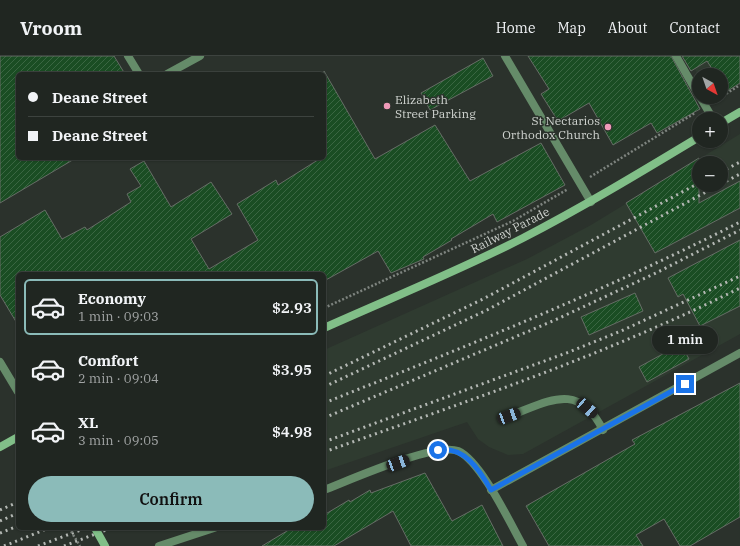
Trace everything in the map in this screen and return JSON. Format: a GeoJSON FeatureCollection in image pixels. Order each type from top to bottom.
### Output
{"type":"FeatureCollection","features":[{"type":"Feature","properties":{"kind":"main road"},"geometry":{"type":"LineString","coordinates":[[728,119],[740,112]]}},
{"type":"Feature","properties":{"kind":"main road","name":"Railway Parade"},"geometry":{"type":"LineString","coordinates":[[326,327],[456,271],[591,202],[692,140]]}},
{"type":"Feature","properties":{"kind":"main road"},"geometry":{"type":"LineString","coordinates":[[0,447],[16,438]]}},
{"type":"Feature","properties":{"kind":"main road"},"geometry":{"type":"LineString","coordinates":[[96,530],[105,546]]}},
{"type":"Feature","properties":{"kind":"street"},"geometry":{"type":"LineString","coordinates":[[128,56],[138,72]]}},
{"type":"Feature","properties":{"kind":"street"},"geometry":{"type":"LineString","coordinates":[[171,72],[200,56]]}},
{"type":"Feature","properties":{"kind":"street"},"geometry":{"type":"LineString","coordinates":[[505,56],[591,202]]}},
{"type":"Feature","properties":{"kind":"street"},"geometry":{"type":"LineString","coordinates":[[676,56],[692,84]]}},
{"type":"Feature","properties":{"kind":"street"},"geometry":{"type":"LineString","coordinates":[[705,106],[708,112]]}},
{"type":"Feature","properties":{"kind":"street"},"geometry":{"type":"LineString","coordinates":[[491,490],[555,454],[603,430],[740,353]]}},
{"type":"Feature","properties":{"kind":"street"},"geometry":{"type":"LineString","coordinates":[[0,362],[16,389]]}},
{"type":"Feature","properties":{"kind":"street"},"geometry":{"type":"LineString","coordinates":[[509,416],[557,399],[580,402],[594,414],[603,430]]}},
{"type":"Feature","properties":{"kind":"street"},"geometry":{"type":"LineString","coordinates":[[326,489],[428,452],[448,449],[459,452],[482,474],[523,546]]}},
{"type":"Feature","properties":{"kind":"street"},"geometry":{"type":"LineString","coordinates":[[159,546],[208,530]]}},
{"type":"Feature","properties":{"kind":"path"},"geometry":{"type":"LineString","coordinates":[[326,307],[513,220],[580,182],[740,86]]}},
{"type":"Feature","properties":{"kind":"path"},"geometry":{"type":"LineString","coordinates":[[71,530],[80,546]]}},
{"type":"Feature","properties":{"kind":"shaded area"},"geometry":{"type":"Polygon","coordinates":[[[687,56],[740,56],[740,82],[728,89],[728,68],[694,68],[687,56]]]}},
{"type":"Feature","properties":{"kind":"shaded area"},"geometry":{"type":"Polygon","coordinates":[[[740,134],[740,334],[523,454],[508,455],[489,447],[478,439],[467,422],[326,470],[326,349],[527,259],[591,225],[692,163],[692,192],[728,192],[728,156],[704,156],[717,148],[728,148],[728,141],[740,134]]]}},
{"type":"Feature","properties":{"kind":"building"},"geometry":{"type":"Polygon","coordinates":[[[0,56],[114,56],[124,72],[16,72],[16,160],[73,160],[0,203],[0,56]]]}},
{"type":"Feature","properties":{"kind":"building"},"geometry":{"type":"Polygon","coordinates":[[[528,56],[671,56],[692,94],[692,104],[697,104],[700,109],[692,112],[692,113],[657,133],[651,123],[613,145],[589,103],[558,121],[541,94],[549,89],[528,56]]]}},
{"type":"Feature","properties":{"kind":"building"},"geometry":{"type":"Polygon","coordinates":[[[682,56],[740,56],[740,83],[728,91],[728,68],[712,68],[707,61],[696,68],[692,68],[691,71],[682,56]]]}},
{"type":"Feature","properties":{"kind":"building"},"geometry":{"type":"Polygon","coordinates":[[[483,58],[493,76],[430,110],[421,93],[483,58]]]}},
{"type":"Feature","properties":{"kind":"building"},"geometry":{"type":"Polygon","coordinates":[[[326,74],[375,159],[435,125],[470,181],[541,143],[565,185],[497,222],[493,214],[423,257],[424,259],[391,273],[378,251],[326,280],[326,272],[16,272],[16,322],[0,295],[0,237],[45,210],[62,239],[85,227],[87,230],[131,202],[127,194],[141,186],[130,169],[144,161],[171,207],[211,182],[232,214],[191,239],[209,269],[258,240],[237,204],[276,180],[278,185],[318,160],[326,160],[326,74]]]}},
{"type":"Feature","properties":{"kind":"building"},"geometry":{"type":"Polygon","coordinates":[[[692,162],[692,192],[699,192],[699,203],[720,192],[728,192],[728,187],[740,181],[740,208],[655,253],[626,203],[692,162]]]}},
{"type":"Feature","properties":{"kind":"building"},"geometry":{"type":"Polygon","coordinates":[[[740,240],[740,306],[700,326],[683,294],[678,297],[668,278],[740,240]]]}},
{"type":"Feature","properties":{"kind":"building"},"geometry":{"type":"Polygon","coordinates":[[[635,293],[643,311],[589,335],[581,317],[635,293]]]}},
{"type":"Feature","properties":{"kind":"building"},"geometry":{"type":"Polygon","coordinates":[[[681,344],[689,359],[647,382],[639,367],[681,344]]]}},
{"type":"Feature","properties":{"kind":"building"},"geometry":{"type":"Polygon","coordinates":[[[740,383],[740,517],[690,546],[680,546],[664,519],[636,535],[643,546],[549,546],[526,506],[635,444],[632,440],[740,383]]]}},
{"type":"Feature","properties":{"kind":"building"},"geometry":{"type":"Polygon","coordinates":[[[425,473],[452,521],[482,505],[503,546],[411,546],[393,511],[334,546],[262,546],[289,530],[326,530],[326,514],[370,490],[371,493],[425,473]]]}},
{"type":"Feature","properties":{"kind":"railway"},"geometry":{"type":"LineString","coordinates":[[728,168],[740,162]]}},
{"type":"Feature","properties":{"kind":"railway"},"geometry":{"type":"LineString","coordinates":[[728,180],[740,174]]}},
{"type":"Feature","properties":{"kind":"railway"},"geometry":{"type":"LineString","coordinates":[[326,375],[483,299],[692,187]]}},
{"type":"Feature","properties":{"kind":"railway"},"geometry":{"type":"LineString","coordinates":[[326,386],[487,310],[706,192]]}},
{"type":"Feature","properties":{"kind":"railway"},"geometry":{"type":"LineString","coordinates":[[326,402],[586,295],[638,272],[740,222]]}},
{"type":"Feature","properties":{"kind":"railway"},"geometry":{"type":"LineString","coordinates":[[326,417],[555,320],[656,273],[740,230]]}},
{"type":"Feature","properties":{"kind":"railway"},"geometry":{"type":"LineString","coordinates":[[326,441],[569,352],[621,331],[740,276]]}},
{"type":"Feature","properties":{"kind":"railway"},"geometry":{"type":"LineString","coordinates":[[326,451],[482,396],[587,356],[638,335],[740,288]]}},
{"type":"Feature","properties":{"kind":"railway"},"geometry":{"type":"LineString","coordinates":[[0,510],[16,503]]}},
{"type":"Feature","properties":{"kind":"railway"},"geometry":{"type":"LineString","coordinates":[[0,521],[16,514]]}},
{"type":"Feature","properties":{"kind":"railway"},"geometry":{"type":"LineString","coordinates":[[0,533],[16,527]]}},
{"type":"Feature","properties":{"kind":"railway"},"geometry":{"type":"LineString","coordinates":[[4,546],[44,530]]}},
{"type":"Feature","properties":{"kind":"railway"},"geometry":{"type":"LineString","coordinates":[[38,546],[81,530]]}},
{"type":"Feature","properties":{"kind":"railway"},"geometry":{"type":"LineString","coordinates":[[64,546],[106,530]]}},
{"type":"Feature","properties":{"kind":"place","name":"Elizabeth Street Parking"},"geometry":{"type":"Point","coordinates":[387,106]}},
{"type":"Feature","properties":{"kind":"place","name":"St Nectarios Orthodox Church"},"geometry":{"type":"Point","coordinates":[608,127]}},
{"type":"Feature","properties":{"kind":"route"},"geometry":{"type":"LineString","coordinates":[[438,450],[448,449],[459,452],[482,474],[491,490],[685,384]]}}]}
